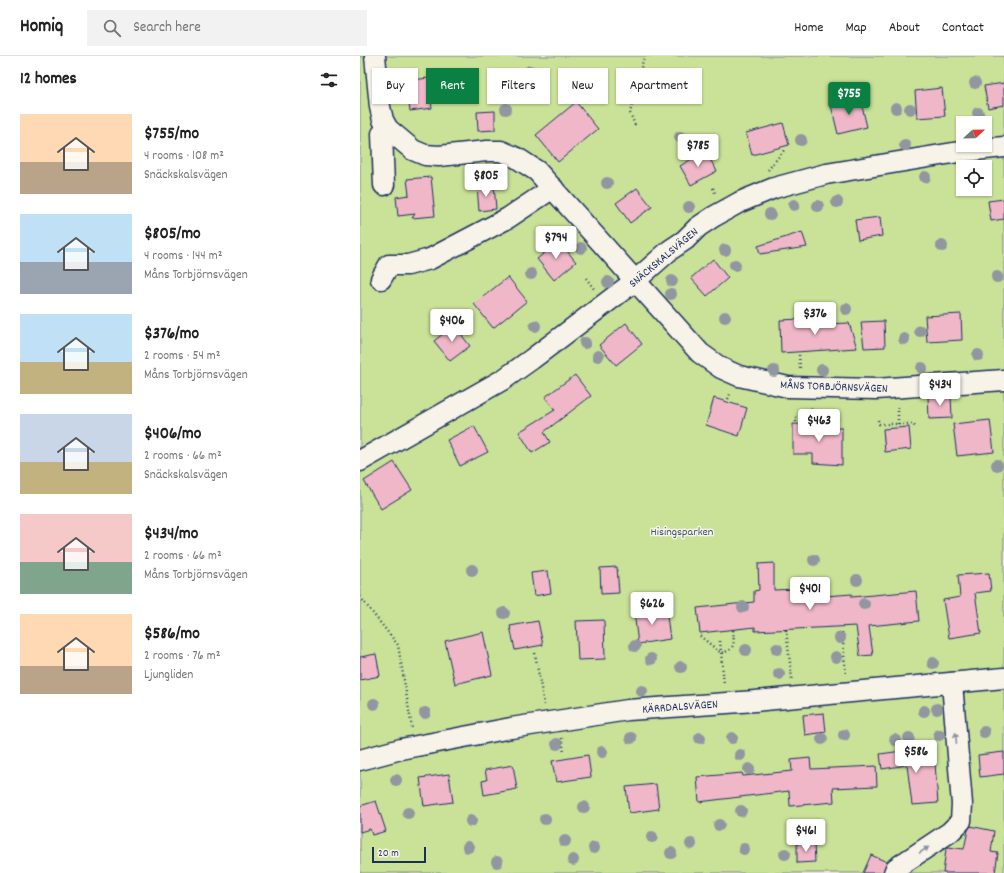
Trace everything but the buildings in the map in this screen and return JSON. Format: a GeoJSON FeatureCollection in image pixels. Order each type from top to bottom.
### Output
{"type":"FeatureCollection","features":[{"type":"Feature","properties":{"kind":"street","name":"MÅNS TORBJÖRNSVÄGEN"},"geometry":{"type":"LineString","coordinates":[[375,56],[380,108],[383,120],[388,129],[413,150],[425,155],[439,156],[501,151],[517,158],[536,171],[553,188],[700,353],[721,368],[739,376],[788,387],[876,389],[1004,380]]}},
{"type":"Feature","properties":{"kind":"street"},"geometry":{"type":"LineString","coordinates":[[384,185],[382,134],[388,129]]}},
{"type":"Feature","properties":{"kind":"street","name":"SNÄCKSKALSVÄGEN"},"geometry":{"type":"LineString","coordinates":[[360,461],[504,379],[635,281],[670,250],[685,240],[698,227],[713,217],[747,199],[774,188],[826,174],[965,151],[1004,147]]}},
{"type":"Feature","properties":{"kind":"street"},"geometry":{"type":"LineString","coordinates":[[381,279],[389,265],[408,265],[430,259],[508,218],[553,188]]}},
{"type":"Feature","properties":{"kind":"street","name":"KÄRRDALSVÄGEN"},"geometry":{"type":"LineString","coordinates":[[360,760],[416,746],[546,721],[628,710],[726,703],[1004,678]]}},
{"type":"Feature","properties":{"kind":"street"},"geometry":{"type":"LineString","coordinates":[[894,873],[896,868],[950,832],[961,821],[962,804],[952,683]]}},
{"type":"Feature","properties":{"kind":"path"},"geometry":{"type":"LineString","coordinates":[[635,125],[630,113],[644,56]]}},
{"type":"Feature","properties":{"kind":"path"},"geometry":{"type":"LineString","coordinates":[[766,171],[785,148]]}},
{"type":"Feature","properties":{"kind":"path"},"geometry":{"type":"LineString","coordinates":[[811,413],[827,425],[839,418]]}},
{"type":"Feature","properties":{"kind":"path"},"geometry":{"type":"LineString","coordinates":[[878,420],[879,424],[913,424],[915,427]]}},
{"type":"Feature","properties":{"kind":"path"},"geometry":{"type":"LineString","coordinates":[[360,597],[398,645],[416,746]]}},
{"type":"Feature","properties":{"kind":"path"},"geometry":{"type":"LineString","coordinates":[[721,653],[728,651],[733,646],[733,630]]}},
{"type":"Feature","properties":{"kind":"path"},"geometry":{"type":"LineString","coordinates":[[786,630],[794,697]]}},
{"type":"Feature","properties":{"kind":"path"},"geometry":{"type":"LineString","coordinates":[[842,632],[848,691]]}},
{"type":"Feature","properties":{"kind":"path"},"geometry":{"type":"LineString","coordinates":[[700,636],[721,653]]}},
{"type":"Feature","properties":{"kind":"path"},"geometry":{"type":"LineString","coordinates":[[720,641],[726,703]]}},
{"type":"Feature","properties":{"kind":"path"},"geometry":{"type":"LineString","coordinates":[[535,652],[546,721]]}},
{"type":"Feature","properties":{"kind":"green space","name":"Hisingsparken"},"geometry":{"type":"Polygon","coordinates":[[[360,56],[1004,56],[1004,873],[360,873],[360,56]]]}}]}
